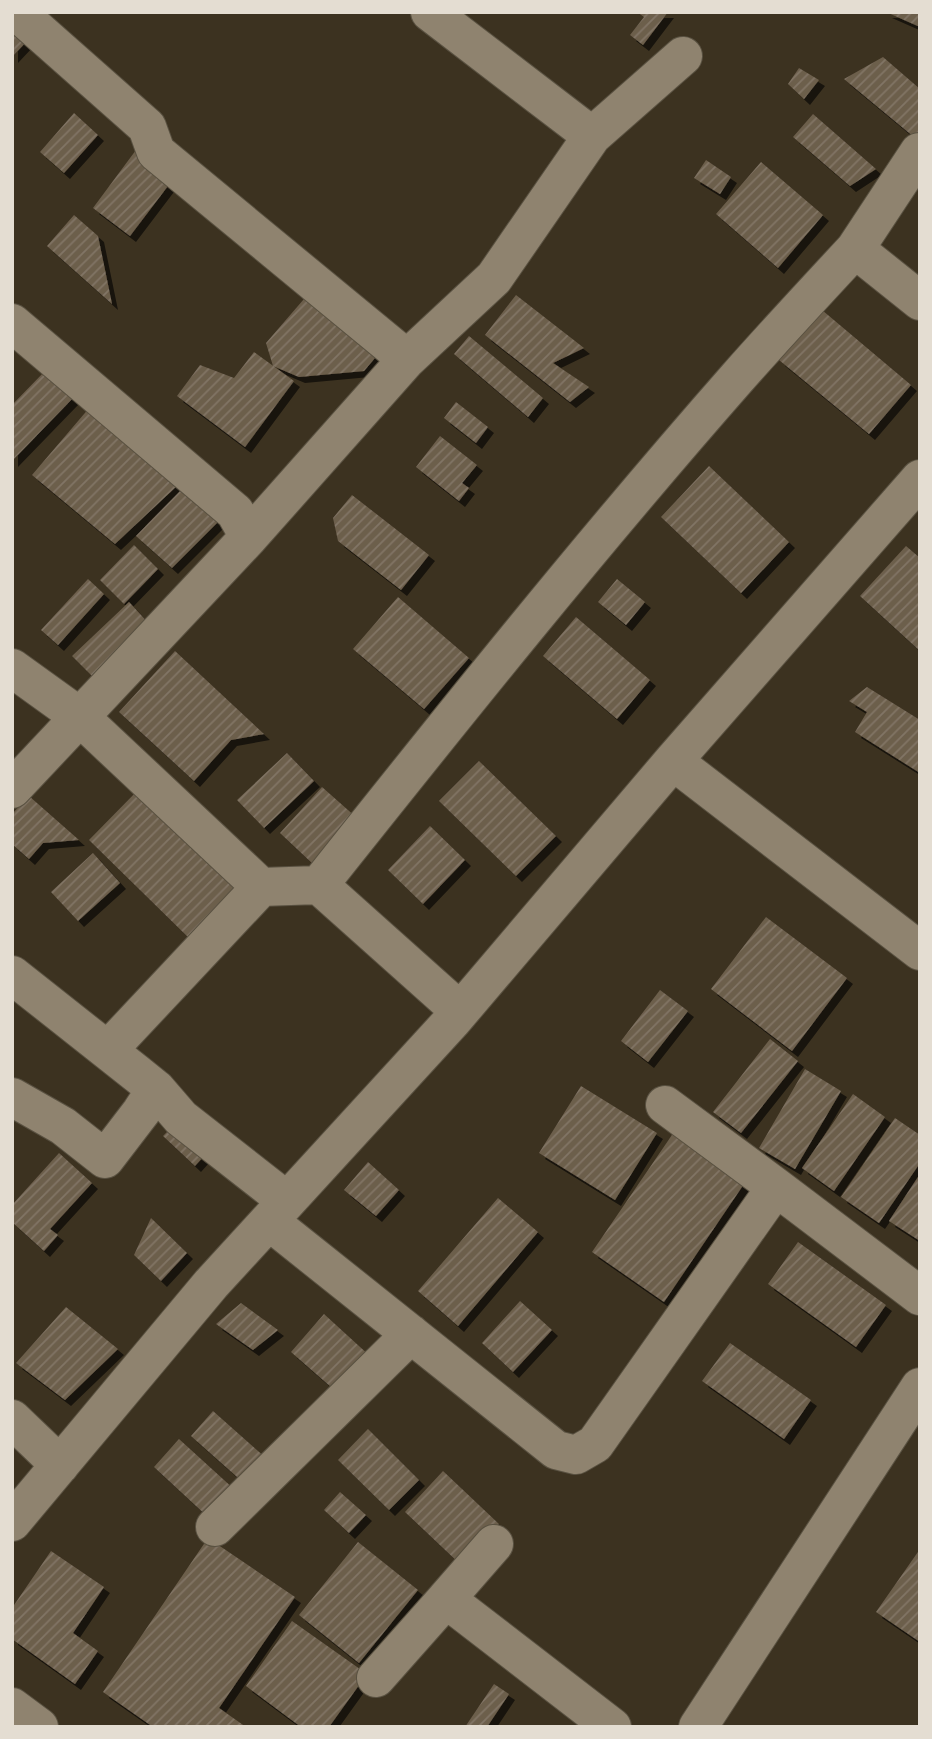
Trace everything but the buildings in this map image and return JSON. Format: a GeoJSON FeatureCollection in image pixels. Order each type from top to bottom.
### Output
{"type":"FeatureCollection","features":[{"type":"Feature","properties":{"kind":"street"},"geometry":{"type":"LineString","coordinates":[[17,12],[147,127],[156,152],[407,359]]}},
{"type":"Feature","properties":{"kind":"street"},"geometry":{"type":"LineString","coordinates":[[430,12],[592,136]]}},
{"type":"Feature","properties":{"kind":"street"},"geometry":{"type":"LineString","coordinates":[[12,789],[249,537],[407,359],[494,278],[592,136],[683,56]]}},
{"type":"Feature","properties":{"kind":"street"},"geometry":{"type":"LineString","coordinates":[[319,886],[578,564],[737,379],[855,249],[919,152]]}},
{"type":"Feature","properties":{"kind":"street"},"geometry":{"type":"LineString","coordinates":[[855,249],[920,301]]}},
{"type":"Feature","properties":{"kind":"street"},"geometry":{"type":"LineString","coordinates":[[12,323],[235,512],[249,537]]}},
{"type":"Feature","properties":{"kind":"street"},"geometry":{"type":"LineString","coordinates":[[12,1522],[211,1284],[460,1011],[673,761],[920,479]]}},
{"type":"Feature","properties":{"kind":"street"},"geometry":{"type":"LineString","coordinates":[[12,668],[80,718],[261,887],[319,886],[460,1011]]}},
{"type":"Feature","properties":{"kind":"street"},"geometry":{"type":"LineString","coordinates":[[673,761],[920,951]]}},
{"type":"Feature","properties":{"kind":"street"},"geometry":{"type":"LineString","coordinates":[[108,1050],[261,887]]}},
{"type":"Feature","properties":{"kind":"street"},"geometry":{"type":"LineString","coordinates":[[12,975],[156,1089],[181,1118],[411,1334],[556,1450],[576,1455],[595,1444],[776,1186]]}},
{"type":"Feature","properties":{"kind":"street"},"geometry":{"type":"LineString","coordinates":[[12,1097],[63,1126],[105,1159],[156,1089]]}},
{"type":"Feature","properties":{"kind":"street"},"geometry":{"type":"LineString","coordinates":[[665,1105],[920,1296]]}},
{"type":"Feature","properties":{"kind":"street"},"geometry":{"type":"LineString","coordinates":[[215,1527],[411,1334]]}},
{"type":"Feature","properties":{"kind":"street"},"geometry":{"type":"LineString","coordinates":[[698,1727],[920,1387]]}},
{"type":"Feature","properties":{"kind":"street"},"geometry":{"type":"LineString","coordinates":[[12,1419],[60,1465]]}},
{"type":"Feature","properties":{"kind":"street"},"geometry":{"type":"LineString","coordinates":[[376,1678],[494,1544]]}},
{"type":"Feature","properties":{"kind":"street"},"geometry":{"type":"LineString","coordinates":[[446,1599],[612,1727]]}},
{"type":"Feature","properties":{"kind":"street"},"geometry":{"type":"LineString","coordinates":[[12,1707],[39,1727]]}}]}
